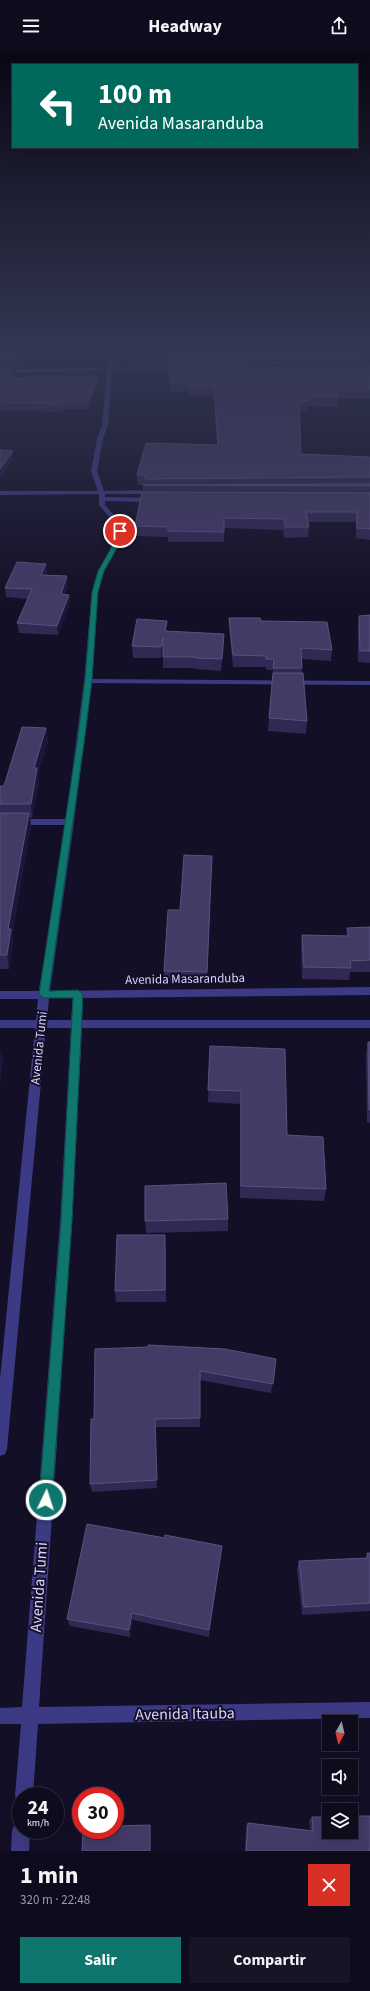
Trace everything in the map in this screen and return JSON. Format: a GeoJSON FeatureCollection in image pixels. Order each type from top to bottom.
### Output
{"type":"FeatureCollection","features":[{"type":"Feature","properties":{"kind":"street","name":"Avenida Tumi"},"geometry":{"type":"LineString","coordinates":[[0,1449],[44,994],[70,822],[88,680],[95,592],[101,571],[113,550],[120,531],[116,521],[102,505],[102,496],[94,471],[101,436]]}},
{"type":"Feature","properties":{"kind":"street"},"geometry":{"type":"LineString","coordinates":[[0,499],[102,496],[165,492]]}},
{"type":"Feature","properties":{"kind":"street"},"geometry":{"type":"LineString","coordinates":[[0,493],[102,496],[160,500]]}},
{"type":"Feature","properties":{"kind":"street"},"geometry":{"type":"LineString","coordinates":[[88,680],[370,683]]}},
{"type":"Feature","properties":{"kind":"street"},"geometry":{"type":"LineString","coordinates":[[0,822],[70,822]]}},
{"type":"Feature","properties":{"kind":"street","name":"Avenida Masaranduba"},"geometry":{"type":"LineString","coordinates":[[0,994],[370,991]]}},
{"type":"Feature","properties":{"kind":"street","name":"Avenida Tumi"},"geometry":{"type":"LineString","coordinates":[[25,1787],[66,1222],[78,994]]}},
{"type":"Feature","properties":{"kind":"street"},"geometry":{"type":"LineString","coordinates":[[0,1024],[370,1024]]}},
{"type":"Feature","properties":{"kind":"street","name":"Avenida Itauba"},"geometry":{"type":"LineString","coordinates":[[0,1716],[30,1717],[370,1710]]}},
{"type":"Feature","properties":{"kind":"street"},"geometry":{"type":"LineString","coordinates":[[20,1851],[21,1839]]}},
{"type":"Feature","properties":{"kind":"building"},"geometry":{"type":"Polygon","coordinates":[[[217,436],[300,436],[301,454],[370,457],[370,477],[145,479],[145,475],[137,475],[146,443],[218,445],[217,436]]]}},
{"type":"Feature","properties":{"kind":"building"},"geometry":{"type":"Polygon","coordinates":[[[0,450],[13,451],[0,469],[0,450]]]}},
{"type":"Feature","properties":{"kind":"building"},"geometry":{"type":"Polygon","coordinates":[[[370,484],[370,486],[143,485],[370,484]]]}},
{"type":"Feature","properties":{"kind":"building"},"geometry":{"type":"Polygon","coordinates":[[[142,492],[370,493],[370,529],[357,528],[357,512],[306,512],[309,527],[285,527],[284,519],[224,518],[224,532],[168,531],[168,527],[135,526],[142,492]]]}},
{"type":"Feature","properties":{"kind":"building"},"geometry":{"type":"Polygon","coordinates":[[[17,562],[46,564],[41,575],[67,576],[61,594],[69,595],[57,626],[17,623],[32,589],[5,588],[17,562]]]}},
{"type":"Feature","properties":{"kind":"building"},"geometry":{"type":"Polygon","coordinates":[[[370,615],[370,651],[360,651],[359,616],[370,615]]]}},
{"type":"Feature","properties":{"kind":"building"},"geometry":{"type":"Polygon","coordinates":[[[229,618],[260,618],[261,621],[327,622],[332,650],[301,648],[302,668],[273,668],[274,659],[266,659],[266,656],[233,655],[229,618]]]}},
{"type":"Feature","properties":{"kind":"building"},"geometry":{"type":"Polygon","coordinates":[[[137,619],[167,621],[165,631],[224,634],[222,659],[163,657],[163,638],[161,647],[132,646],[137,619]]]}},
{"type":"Feature","properties":{"kind":"building"},"geometry":{"type":"Polygon","coordinates":[[[273,673],[303,673],[307,721],[269,718],[273,673]]]}},
{"type":"Feature","properties":{"kind":"building"},"geometry":{"type":"Polygon","coordinates":[[[22,727],[46,728],[34,768],[37,768],[31,804],[0,804],[0,786],[4,786],[22,727]]]}},
{"type":"Feature","properties":{"kind":"building"},"geometry":{"type":"Polygon","coordinates":[[[0,813],[29,813],[8,929],[11,929],[7,955],[0,955],[0,813]]]}},
{"type":"Feature","properties":{"kind":"building"},"geometry":{"type":"Polygon","coordinates":[[[184,855],[212,856],[207,972],[164,971],[168,910],[180,910],[184,855]]]}},
{"type":"Feature","properties":{"kind":"building"},"geometry":{"type":"Polygon","coordinates":[[[370,927],[370,960],[350,961],[351,968],[304,967],[302,935],[349,936],[347,928],[370,927]]]}},
{"type":"Feature","properties":{"kind":"building"},"geometry":{"type":"Polygon","coordinates":[[[368,1042],[370,1042],[370,1110],[369,1110],[368,1042]]]}},
{"type":"Feature","properties":{"kind":"building"},"geometry":{"type":"Polygon","coordinates":[[[210,1046],[285,1049],[287,1135],[323,1137],[326,1189],[241,1186],[241,1091],[208,1090],[210,1046]]]}},
{"type":"Feature","properties":{"kind":"building"},"geometry":{"type":"Polygon","coordinates":[[[226,1183],[228,1219],[145,1221],[145,1186],[226,1183]]]}},
{"type":"Feature","properties":{"kind":"building"},"geometry":{"type":"Polygon","coordinates":[[[117,1235],[165,1235],[165,1290],[115,1291],[117,1235]]]}},
{"type":"Feature","properties":{"kind":"building"},"geometry":{"type":"Polygon","coordinates":[[[148,1345],[225,1349],[276,1359],[273,1384],[200,1371],[200,1418],[155,1419],[157,1480],[90,1484],[91,1419],[94,1419],[95,1349],[148,1347],[148,1345]]]}},
{"type":"Feature","properties":{"kind":"building"},"geometry":{"type":"Polygon","coordinates":[[[87,1524],[165,1538],[165,1535],[222,1546],[209,1630],[132,1613],[129,1630],[67,1619],[87,1524]]]}},
{"type":"Feature","properties":{"kind":"building"},"geometry":{"type":"Polygon","coordinates":[[[367,1553],[370,1553],[370,1603],[304,1607],[299,1561],[368,1558],[367,1553]]]}},
{"type":"Feature","properties":{"kind":"building"},"geometry":{"type":"Polygon","coordinates":[[[358,1816],[370,1816],[370,1851],[246,1851],[248,1823],[313,1831],[312,1817],[322,1817],[322,1839],[358,1839],[358,1816]]]}},
{"type":"Feature","properties":{"kind":"building"},"geometry":{"type":"Polygon","coordinates":[[[150,1825],[150,1851],[82,1851],[83,1839],[124,1839],[124,1826],[150,1825]]]}},
{"type":"Feature","properties":{"kind":"route"},"geometry":{"type":"LineString","coordinates":[[46,1500],[66,1222],[78,994],[44,994],[70,822],[88,680],[95,592],[101,571],[113,550],[120,531]]}}]}
